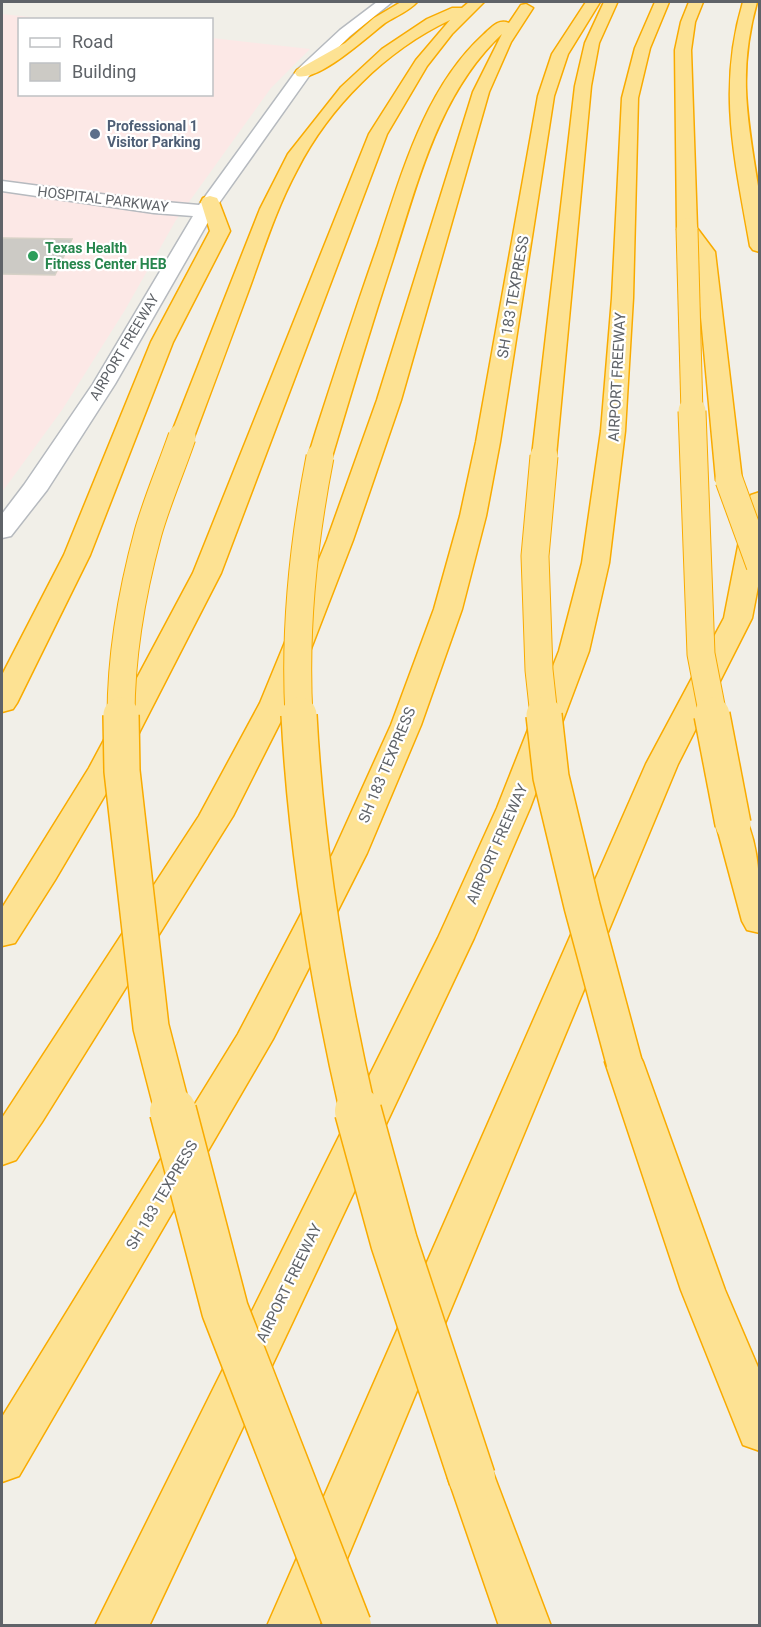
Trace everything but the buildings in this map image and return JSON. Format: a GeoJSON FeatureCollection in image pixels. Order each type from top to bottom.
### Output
{"type":"FeatureCollection","features":[{"type":"Feature","properties":{"kind":"highway"},"geometry":{"type":"LineString","coordinates":[[303,73],[350,46],[379,21],[411,2]]}},
{"type":"Feature","properties":{"kind":"highway"},"geometry":{"type":"LineString","coordinates":[[348,1626],[225,1310],[151,1027],[122,771],[121,692],[129,616],[148,532],[271,205],[296,156],[323,118],[380,59],[434,20],[476,2]]}},
{"type":"Feature","properties":{"kind":"highway"},"geometry":{"type":"LineString","coordinates":[[2,934],[38,880],[105,768],[207,573],[378,134],[421,62],[476,2]]}},
{"type":"Feature","properties":{"kind":"highway","name":"SH 183 TEXPRESS"},"geometry":{"type":"LineString","coordinates":[[2,1460],[255,1039],[350,853],[405,725],[448,609],[474,516],[546,96],[560,54],[593,2]]}},
{"type":"Feature","properties":{"kind":"highway"},"geometry":{"type":"LineString","coordinates":[[611,2],[592,43],[583,86],[535,556],[539,670],[551,777],[582,906],[624,1062],[703,1290],[759,1430]]}},
{"type":"Feature","properties":{"kind":"highway","name":"AIRPORT FREEWAY"},"geometry":{"type":"LineString","coordinates":[[121,1626],[432,989],[529,773],[580,633],[602,536],[613,454],[619,383],[630,98],[636,62],[646,32],[662,2]]}},
{"type":"Feature","properties":{"kind":"highway"},"geometry":{"type":"LineString","coordinates":[[696,2],[688,22],[682,61],[701,654],[733,824],[759,921]]}},
{"type":"Feature","properties":{"kind":"highway"},"geometry":{"type":"LineString","coordinates":[[750,2],[741,25],[735,86],[759,246]]}},
{"type":"Feature","properties":{"kind":"highway"},"geometry":{"type":"LineString","coordinates":[[525,1626],[472,1478],[371,1162],[338,1018],[304,789],[298,672],[298,598],[307,523],[320,458],[359,330],[427,133],[462,70],[483,41],[529,5]]}},
{"type":"Feature","properties":{"kind":"highway"},"geometry":{"type":"LineString","coordinates":[[2,1149],[216,816],[275,702],[340,540],[389,400],[481,92],[504,42],[529,5]]}},
{"type":"Feature","properties":{"kind":"highway"},"geometry":{"type":"LineString","coordinates":[[2,703],[77,555],[162,342],[220,231],[207,207]]}},
{"type":"Feature","properties":{"kind":"highway"},"geometry":{"type":"LineString","coordinates":[[687,230],[705,252],[729,480],[759,565]]}},
{"type":"Feature","properties":{"kind":"highway"},"geometry":{"type":"LineString","coordinates":[[293,1626],[662,764],[738,618],[759,500]]}},
{"type":"Feature","properties":{"kind":"main road","name":"AIRPORT FREEWAY"},"geometry":{"type":"LineString","coordinates":[[2,530],[34,490],[104,384],[207,207],[303,73],[345,33],[385,2]]}},
{"type":"Feature","properties":{"kind":"main road","name":"HOSPITAL PARKWAY"},"geometry":{"type":"LineString","coordinates":[[2,186],[154,207],[207,207]]}},
{"type":"Feature","properties":{"kind":"main road","name":"HOSPITAL PARKWAY"},"geometry":{"type":"LineString","coordinates":[[166,230],[190,234]]}},
{"type":"Feature","properties":{"kind":"shaded area"},"geometry":{"type":"Polygon","coordinates":[[[2,14],[38,18],[18,18],[18,96],[213,96],[213,38],[310,49],[271,88],[176,220],[125,310],[62,410],[2,492],[2,14]]]}},
{"type":"Feature","properties":{"kind":"place","name":"Professional 1 Visitor Parking"},"geometry":{"type":"Point","coordinates":[95,134]}},
{"type":"Feature","properties":{"kind":"place","name":"Texas Health Fitness Center HEB"},"geometry":{"type":"Point","coordinates":[33,256]}}]}
